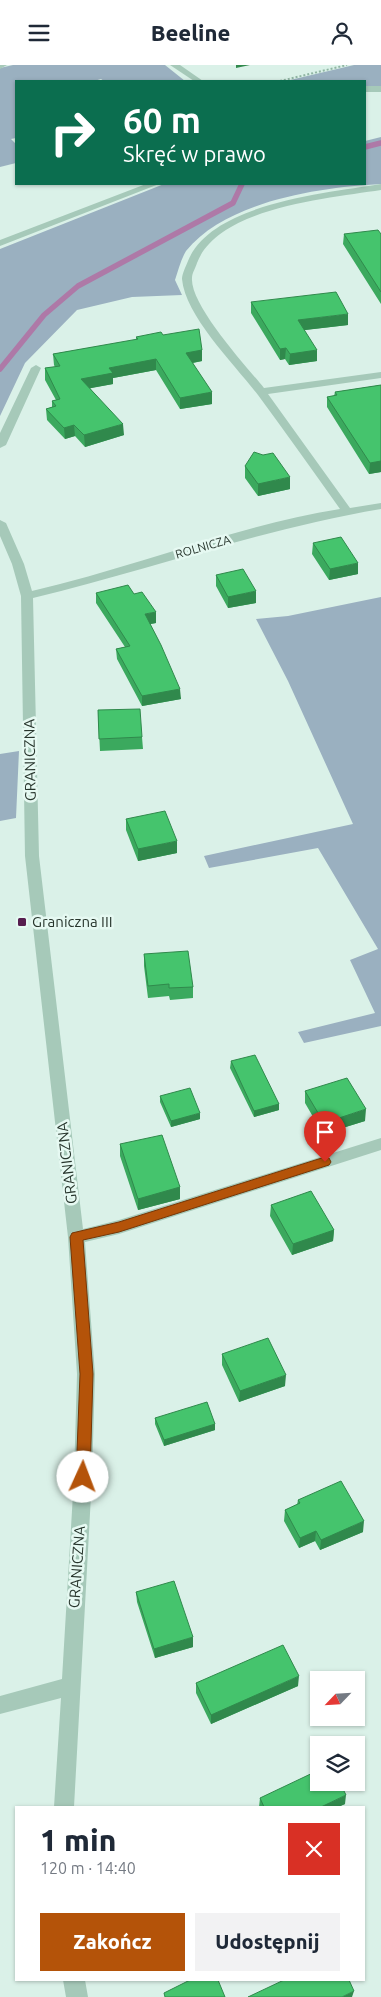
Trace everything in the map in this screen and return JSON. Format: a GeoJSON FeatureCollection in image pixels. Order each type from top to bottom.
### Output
{"type":"FeatureCollection","features":[{"type":"Feature","properties":{"kind":"street"},"geometry":{"type":"LineString","coordinates":[[174,65],[197,80]]}},
{"type":"Feature","properties":{"kind":"street"},"geometry":{"type":"LineString","coordinates":[[366,89],[381,89]]}},
{"type":"Feature","properties":{"kind":"street"},"geometry":{"type":"LineString","coordinates":[[0,243],[151,185]]}},
{"type":"Feature","properties":{"kind":"street"},"geometry":{"type":"LineString","coordinates":[[347,511],[261,392],[210,328],[195,304],[186,278],[196,255],[213,235],[254,212],[292,201],[381,187]]}},
{"type":"Feature","properties":{"kind":"street"},"geometry":{"type":"LineString","coordinates":[[0,445],[36,368]]}},
{"type":"Feature","properties":{"kind":"street"},"geometry":{"type":"LineString","coordinates":[[261,392],[381,375]]}},
{"type":"Feature","properties":{"kind":"street","name":"ROLNICZA"},"geometry":{"type":"LineString","coordinates":[[27,596],[68,587],[209,545],[347,511],[381,507]]}},
{"type":"Feature","properties":{"kind":"street","name":"GRANICZNA"},"geometry":{"type":"LineString","coordinates":[[0,523],[18,564],[27,596],[32,856],[76,1237],[86,1374],[83,1477],[64,1806]]}},
{"type":"Feature","properties":{"kind":"street"},"geometry":{"type":"LineString","coordinates":[[76,1237],[119,1227],[381,1144]]}},
{"type":"Feature","properties":{"kind":"street"},"geometry":{"type":"LineString","coordinates":[[0,1705],[70,1686]]}},
{"type":"Feature","properties":{"kind":"street"},"geometry":{"type":"LineString","coordinates":[[74,1981],[77,1997]]}},
{"type":"Feature","properties":{"kind":"path"},"geometry":{"type":"LineString","coordinates":[[284,80],[347,65]]}},
{"type":"Feature","properties":{"kind":"shaded area"},"geometry":{"type":"Polygon","coordinates":[[[13,65],[165,65],[184,80],[15,80],[15,138],[11,139],[15,143],[15,163],[0,167],[0,68],[13,65]]]}},
{"type":"Feature","properties":{"kind":"shaded area"},"geometry":{"type":"Polygon","coordinates":[[[354,65],[381,65],[381,87],[366,87],[366,80],[290,80],[354,65]]]}},
{"type":"Feature","properties":{"kind":"shaded area"},"geometry":{"type":"Polygon","coordinates":[[[381,137],[381,184],[303,193],[249,209],[225,220],[203,234],[186,251],[175,280],[182,295],[132,297],[77,310],[25,363],[0,416],[0,249],[161,185],[366,185],[366,141],[381,137]]]}},
{"type":"Feature","properties":{"kind":"shaded area"},"geometry":{"type":"Polygon","coordinates":[[[381,597],[381,1026],[304,1043],[298,1032],[375,1013],[350,960],[378,949],[318,848],[209,868],[204,856],[353,824],[288,681],[256,619],[288,616],[381,597]]]}},
{"type":"Feature","properties":{"kind":"shaded area"},"geometry":{"type":"Polygon","coordinates":[[[19,751],[16,818],[0,821],[0,754],[19,751]]]}},
{"type":"Feature","properties":{"kind":"building"},"geometry":{"type":"Polygon","coordinates":[[[378,230],[381,234],[381,292],[344,234],[378,230]]]}},
{"type":"Feature","properties":{"kind":"building"},"geometry":{"type":"Polygon","coordinates":[[[336,292],[348,314],[298,320],[317,350],[290,354],[286,348],[280,349],[251,302],[336,292]]]}},
{"type":"Feature","properties":{"kind":"building"},"geometry":{"type":"Polygon","coordinates":[[[199,329],[202,350],[186,353],[212,392],[180,398],[156,359],[109,368],[113,373],[81,379],[123,424],[84,435],[74,425],[64,428],[46,409],[56,406],[52,401],[60,399],[45,368],[60,366],[53,354],[138,339],[136,337],[161,332],[163,335],[199,329]]]}},
{"type":"Feature","properties":{"kind":"building"},"geometry":{"type":"Polygon","coordinates":[[[381,385],[381,461],[370,463],[327,397],[337,395],[335,392],[381,385]]]}},
{"type":"Feature","properties":{"kind":"building"},"geometry":{"type":"Polygon","coordinates":[[[254,452],[263,455],[273,453],[290,477],[258,484],[245,466],[254,452]]]}},
{"type":"Feature","properties":{"kind":"building"},"geometry":{"type":"Polygon","coordinates":[[[341,537],[358,563],[330,569],[313,543],[341,537]]]}},
{"type":"Feature","properties":{"kind":"building"},"geometry":{"type":"Polygon","coordinates":[[[243,569],[256,591],[228,597],[216,575],[243,569]]]}},
{"type":"Feature","properties":{"kind":"building"},"geometry":{"type":"Polygon","coordinates":[[[128,585],[134,594],[142,592],[156,612],[145,614],[180,689],[142,696],[116,649],[130,646],[96,593],[128,585]]]}},
{"type":"Feature","properties":{"kind":"building"},"geometry":{"type":"Polygon","coordinates":[[[140,709],[142,737],[99,739],[98,710],[140,709]]]}},
{"type":"Feature","properties":{"kind":"building"},"geometry":{"type":"Polygon","coordinates":[[[165,811],[177,841],[138,849],[126,819],[165,811]]]}},
{"type":"Feature","properties":{"kind":"building"},"geometry":{"type":"Polygon","coordinates":[[[188,951],[193,987],[169,988],[169,984],[148,986],[144,954],[188,951]]]}},
{"type":"Feature","properties":{"kind":"building"},"geometry":{"type":"Polygon","coordinates":[[[255,1055],[279,1104],[254,1111],[231,1061],[255,1055]]]}},
{"type":"Feature","properties":{"kind":"building"},"geometry":{"type":"Polygon","coordinates":[[[347,1078],[366,1109],[324,1123],[305,1091],[347,1078]]]}},
{"type":"Feature","properties":{"kind":"building"},"geometry":{"type":"Polygon","coordinates":[[[190,1088],[200,1113],[171,1121],[160,1096],[190,1088]]]}},
{"type":"Feature","properties":{"kind":"building"},"geometry":{"type":"Polygon","coordinates":[[[162,1135],[180,1187],[138,1199],[120,1144],[162,1135]]]}},
{"type":"Feature","properties":{"kind":"building"},"geometry":{"type":"Polygon","coordinates":[[[311,1191],[334,1230],[293,1244],[271,1205],[311,1191]]]}},
{"type":"Feature","properties":{"kind":"building"},"geometry":{"type":"Polygon","coordinates":[[[268,1338],[286,1375],[240,1391],[222,1354],[268,1338]]]}},
{"type":"Feature","properties":{"kind":"building"},"geometry":{"type":"Polygon","coordinates":[[[207,1402],[215,1424],[164,1440],[155,1418],[207,1402]]]}},
{"type":"Feature","properties":{"kind":"building"},"geometry":{"type":"Polygon","coordinates":[[[341,1481],[364,1521],[321,1540],[316,1531],[300,1538],[285,1510],[300,1503],[298,1500],[341,1481]]]}},
{"type":"Feature","properties":{"kind":"building"},"geometry":{"type":"Polygon","coordinates":[[[174,1581],[193,1637],[154,1649],[136,1592],[174,1581]]]}},
{"type":"Feature","properties":{"kind":"building"},"geometry":{"type":"Polygon","coordinates":[[[283,1645],[299,1676],[211,1715],[196,1683],[283,1645]]]}},
{"type":"Feature","properties":{"kind":"building"},"geometry":{"type":"Polygon","coordinates":[[[310,1774],[310,1791],[344,1791],[346,1795],[323,1806],[264,1806],[260,1798],[310,1774]]]}},
{"type":"Feature","properties":{"kind":"building"},"geometry":{"type":"Polygon","coordinates":[[[188,1981],[218,1981],[225,1997],[165,1997],[164,1993],[188,1981]]]}},
{"type":"Feature","properties":{"kind":"building"},"geometry":{"type":"Polygon","coordinates":[[[282,1981],[349,1981],[354,1991],[342,1997],[248,1997],[282,1981]]]}},
{"type":"Feature","properties":{"kind":"waterway"},"geometry":{"type":"LineString","coordinates":[[366,147],[381,143]]}},
{"type":"Feature","properties":{"kind":"waterway"},"geometry":{"type":"LineString","coordinates":[[0,369],[44,315],[78,286],[233,203],[242,185]]}},
{"type":"Feature","properties":{"kind":"place","name":"Graniczna III"},"geometry":{"type":"Point","coordinates":[22,922]}},
{"type":"Feature","properties":{"kind":"route"},"geometry":{"type":"LineString","coordinates":[[83,1477],[86,1374],[76,1237],[119,1227],[325,1162]]}}]}
